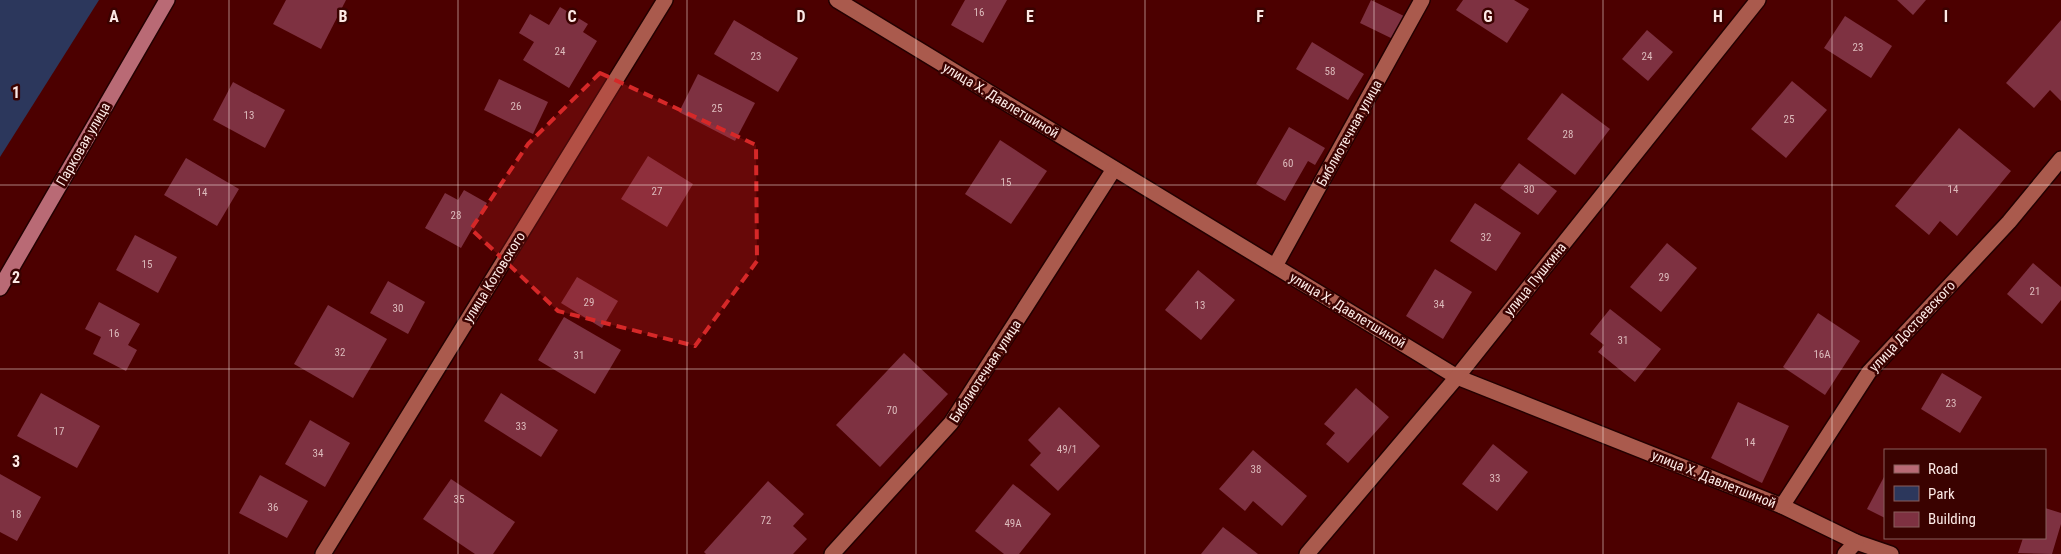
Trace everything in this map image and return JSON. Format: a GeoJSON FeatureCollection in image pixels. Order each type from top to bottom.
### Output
{"type":"FeatureCollection","features":[{"type":"Feature","properties":{"kind":"street","name":"Парковая улица"},"geometry":{"type":"LineString","coordinates":[[0,288],[167,0]]}},
{"type":"Feature","properties":{"kind":"street","name":"улица Котовского"},"geometry":{"type":"LineString","coordinates":[[323,554],[665,0]]}},
{"type":"Feature","properties":{"kind":"street","name":"улица Х. Давлетшиной"},"geometry":{"type":"LineString","coordinates":[[837,0],[1457,377],[1782,506],[1856,542],[1891,554]]}},
{"type":"Feature","properties":{"kind":"street","name":"Библиотечная улица"},"geometry":{"type":"LineString","coordinates":[[1275,266],[1422,0]]}},
{"type":"Feature","properties":{"kind":"street","name":"улица Пушкина"},"geometry":{"type":"LineString","coordinates":[[1307,554],[1457,377],[1758,0]]}},
{"type":"Feature","properties":{"kind":"street","name":"улица Достоевского"},"geometry":{"type":"LineString","coordinates":[[1782,506],[1869,372],[2009,222],[2061,159]]}},
{"type":"Feature","properties":{"kind":"street","name":"Библиотечная улица"},"geometry":{"type":"LineString","coordinates":[[832,554],[951,423],[1114,169]]}},
{"type":"Feature","properties":{"kind":"street"},"geometry":{"type":"LineString","coordinates":[[1845,554],[1856,542]]}},
{"type":"Feature","properties":{"kind":"highlighted area"},"geometry":{"type":"Polygon","coordinates":[[[600,73],[756,145],[757,261],[695,346],[558,311],[471,229],[528,144],[600,73]]]}},
{"type":"Feature","properties":{"kind":"green space"},"geometry":{"type":"Polygon","coordinates":[[[0,0],[99,0],[0,157],[0,0]]]}},
{"type":"Feature","properties":{"kind":"building"},"geometry":{"type":"Polygon","coordinates":[[[286,0],[346,0],[321,49],[273,24],[286,0]]]}},
{"type":"Feature","properties":{"kind":"building"},"geometry":{"type":"Polygon","coordinates":[[[965,0],[1007,0],[983,43],[951,25],[965,0]]]}},
{"type":"Feature","properties":{"kind":"building"},"geometry":{"type":"Polygon","coordinates":[[[1371,0],[1406,17],[1395,40],[1360,23],[1371,0]]]}},
{"type":"Feature","properties":{"kind":"building"},"geometry":{"type":"Polygon","coordinates":[[[1463,0],[1514,0],[1529,9],[1507,43],[1456,10],[1463,0]]]}},
{"type":"Feature","properties":{"kind":"building"},"geometry":{"type":"Polygon","coordinates":[[[1897,0],[1926,0],[1913,15],[1897,0]]]}},
{"type":"Feature","properties":{"kind":"building"},"geometry":{"type":"Polygon","coordinates":[[[560,7],[588,24],[583,32],[597,41],[569,88],[523,60],[534,42],[519,33],[530,14],[549,25],[560,7]]]}},
{"type":"Feature","properties":{"kind":"building"},"geometry":{"type":"Polygon","coordinates":[[[1845,16],[1892,46],[1871,78],[1824,48],[1845,16]]]}},
{"type":"Feature","properties":{"kind":"building"},"geometry":{"type":"Polygon","coordinates":[[[734,20],[798,58],[778,92],[714,54],[734,20]]]}},
{"type":"Feature","properties":{"kind":"building"},"geometry":{"type":"Polygon","coordinates":[[[2061,20],[2061,101],[2050,90],[2034,108],[2006,83],[2061,20]]]}},
{"type":"Feature","properties":{"kind":"building"},"geometry":{"type":"Polygon","coordinates":[[[1647,30],[1673,52],[1648,81],[1622,59],[1647,30]]]}},
{"type":"Feature","properties":{"kind":"building"},"geometry":{"type":"Polygon","coordinates":[[[1312,42],[1364,74],[1348,100],[1296,69],[1312,42]]]}},
{"type":"Feature","properties":{"kind":"building"},"geometry":{"type":"Polygon","coordinates":[[[698,74],[755,103],[735,141],[679,112],[698,74]]]}},
{"type":"Feature","properties":{"kind":"building"},"geometry":{"type":"Polygon","coordinates":[[[499,79],[548,102],[533,134],[484,110],[499,79]]]}},
{"type":"Feature","properties":{"kind":"building"},"geometry":{"type":"Polygon","coordinates":[[[1792,81],[1827,110],[1786,158],[1751,129],[1792,81]]]}},
{"type":"Feature","properties":{"kind":"building"},"geometry":{"type":"Polygon","coordinates":[[[233,82],[285,110],[265,148],[213,120],[233,82]]]}},
{"type":"Feature","properties":{"kind":"building"},"geometry":{"type":"Polygon","coordinates":[[[1562,93],[1610,129],[1575,175],[1527,139],[1562,93]]]}},
{"type":"Feature","properties":{"kind":"building"},"geometry":{"type":"Polygon","coordinates":[[[1289,127],[1325,148],[1315,165],[1308,161],[1285,201],[1256,184],[1289,127]]]}},
{"type":"Feature","properties":{"kind":"building"},"geometry":{"type":"Polygon","coordinates":[[[1959,128],[2011,171],[1957,236],[1940,221],[1929,235],[1895,206],[1959,128]]]}},
{"type":"Feature","properties":{"kind":"building"},"geometry":{"type":"Polygon","coordinates":[[[1000,140],[1047,171],[1011,224],[965,194],[1000,140]]]}},
{"type":"Feature","properties":{"kind":"building"},"geometry":{"type":"Polygon","coordinates":[[[648,156],[693,184],[667,227],[621,199],[648,156]]]}},
{"type":"Feature","properties":{"kind":"building"},"geometry":{"type":"Polygon","coordinates":[[[186,158],[239,189],[217,226],[164,195],[186,158]]]}},
{"type":"Feature","properties":{"kind":"building"},"geometry":{"type":"Polygon","coordinates":[[[1519,163],[1557,191],[1538,215],[1500,188],[1519,163]]]}},
{"type":"Feature","properties":{"kind":"building"},"geometry":{"type":"Polygon","coordinates":[[[464,190],[487,203],[461,248],[425,228],[445,193],[458,200],[464,190]]]}},
{"type":"Feature","properties":{"kind":"building"},"geometry":{"type":"Polygon","coordinates":[[[1475,203],[1521,233],[1496,271],[1450,241],[1475,203]]]}},
{"type":"Feature","properties":{"kind":"building"},"geometry":{"type":"Polygon","coordinates":[[[135,235],[177,257],[158,293],[116,270],[135,235]]]}},
{"type":"Feature","properties":{"kind":"building"},"geometry":{"type":"Polygon","coordinates":[[[1667,243],[1697,268],[1661,312],[1630,287],[1667,243]]]}},
{"type":"Feature","properties":{"kind":"building"},"geometry":{"type":"Polygon","coordinates":[[[2033,263],[2061,287],[2061,300],[2042,324],[2007,294],[2033,263]]]}},
{"type":"Feature","properties":{"kind":"building"},"geometry":{"type":"Polygon","coordinates":[[[1435,269],[1472,292],[1443,339],[1406,316],[1435,269]]]}},
{"type":"Feature","properties":{"kind":"building"},"geometry":{"type":"Polygon","coordinates":[[[1198,270],[1235,300],[1201,340],[1165,310],[1198,270]]]}},
{"type":"Feature","properties":{"kind":"building"},"geometry":{"type":"Polygon","coordinates":[[[577,277],[618,301],[602,328],[561,303],[577,277]]]}},
{"type":"Feature","properties":{"kind":"building"},"geometry":{"type":"Polygon","coordinates":[[[388,281],[425,302],[408,334],[370,313],[388,281]]]}},
{"type":"Feature","properties":{"kind":"building"},"geometry":{"type":"Polygon","coordinates":[[[99,302],[140,324],[128,345],[137,350],[126,371],[93,354],[101,337],[85,329],[99,302]]]}},
{"type":"Feature","properties":{"kind":"building"},"geometry":{"type":"Polygon","coordinates":[[[328,305],[387,339],[353,398],[294,364],[328,305]]]}},
{"type":"Feature","properties":{"kind":"building"},"geometry":{"type":"Polygon","coordinates":[[[1610,309],[1661,349],[1635,382],[1598,352],[1604,345],[1590,334],[1610,309]]]}},
{"type":"Feature","properties":{"kind":"building"},"geometry":{"type":"Polygon","coordinates":[[[1818,313],[1860,341],[1825,395],[1783,367],[1818,313]]]}},
{"type":"Feature","properties":{"kind":"building"},"geometry":{"type":"Polygon","coordinates":[[[564,317],[621,350],[595,394],[538,360],[564,317]]]}},
{"type":"Feature","properties":{"kind":"building"},"geometry":{"type":"Polygon","coordinates":[[[904,353],[948,394],[880,467],[836,425],[904,353]]]}},
{"type":"Feature","properties":{"kind":"building"},"geometry":{"type":"Polygon","coordinates":[[[1942,373],[1982,397],[1960,433],[1921,409],[1942,373]]]}},
{"type":"Feature","properties":{"kind":"building"},"geometry":{"type":"Polygon","coordinates":[[[1356,388],[1389,417],[1348,463],[1326,444],[1335,433],[1324,424],[1356,388]]]}},
{"type":"Feature","properties":{"kind":"building"},"geometry":{"type":"Polygon","coordinates":[[[41,393],[100,426],[77,468],[17,436],[41,393]]]}},
{"type":"Feature","properties":{"kind":"building"},"geometry":{"type":"Polygon","coordinates":[[[501,393],[558,430],[541,457],[484,421],[501,393]]]}},
{"type":"Feature","properties":{"kind":"building"},"geometry":{"type":"Polygon","coordinates":[[[1738,402],[1789,426],[1762,483],[1711,458],[1738,402]]]}},
{"type":"Feature","properties":{"kind":"building"},"geometry":{"type":"Polygon","coordinates":[[[1059,407],[1100,446],[1058,491],[1030,465],[1041,453],[1028,440],[1059,407]]]}},
{"type":"Feature","properties":{"kind":"building"},"geometry":{"type":"Polygon","coordinates":[[[310,420],[350,443],[325,487],[285,464],[310,420]]]}},
{"type":"Feature","properties":{"kind":"building"},"geometry":{"type":"Polygon","coordinates":[[[1493,444],[1528,472],[1497,511],[1462,484],[1493,444]]]}},
{"type":"Feature","properties":{"kind":"building"},"geometry":{"type":"Polygon","coordinates":[[[1253,450],[1307,496],[1282,526],[1253,501],[1245,511],[1219,489],[1253,450]]]}},
{"type":"Feature","properties":{"kind":"building"},"geometry":{"type":"Polygon","coordinates":[[[0,474],[41,497],[17,541],[0,532],[0,474]]]}},
{"type":"Feature","properties":{"kind":"building"},"geometry":{"type":"Polygon","coordinates":[[[260,475],[308,501],[287,538],[239,513],[260,475]]]}},
{"type":"Feature","properties":{"kind":"building"},"geometry":{"type":"Polygon","coordinates":[[[1884,477],[1884,518],[1867,509],[1884,477]]]}},
{"type":"Feature","properties":{"kind":"building"},"geometry":{"type":"Polygon","coordinates":[[[451,479],[515,522],[493,554],[475,554],[423,519],[451,479]]]}},
{"type":"Feature","properties":{"kind":"building"},"geometry":{"type":"Polygon","coordinates":[[[768,481],[804,514],[793,526],[807,539],[793,554],[706,554],[704,552],[768,481]]]}},
{"type":"Feature","properties":{"kind":"building"},"geometry":{"type":"Polygon","coordinates":[[[1013,484],[1051,514],[1019,554],[1004,554],[975,531],[1013,484]]]}},
{"type":"Feature","properties":{"kind":"building"},"geometry":{"type":"Polygon","coordinates":[[[2046,508],[2061,513],[2061,524],[2052,554],[2018,553],[2023,539],[2046,539],[2046,508]]]}},
{"type":"Feature","properties":{"kind":"building"},"geometry":{"type":"Polygon","coordinates":[[[1223,527],[1258,554],[1201,554],[1223,527]]]}}]}
